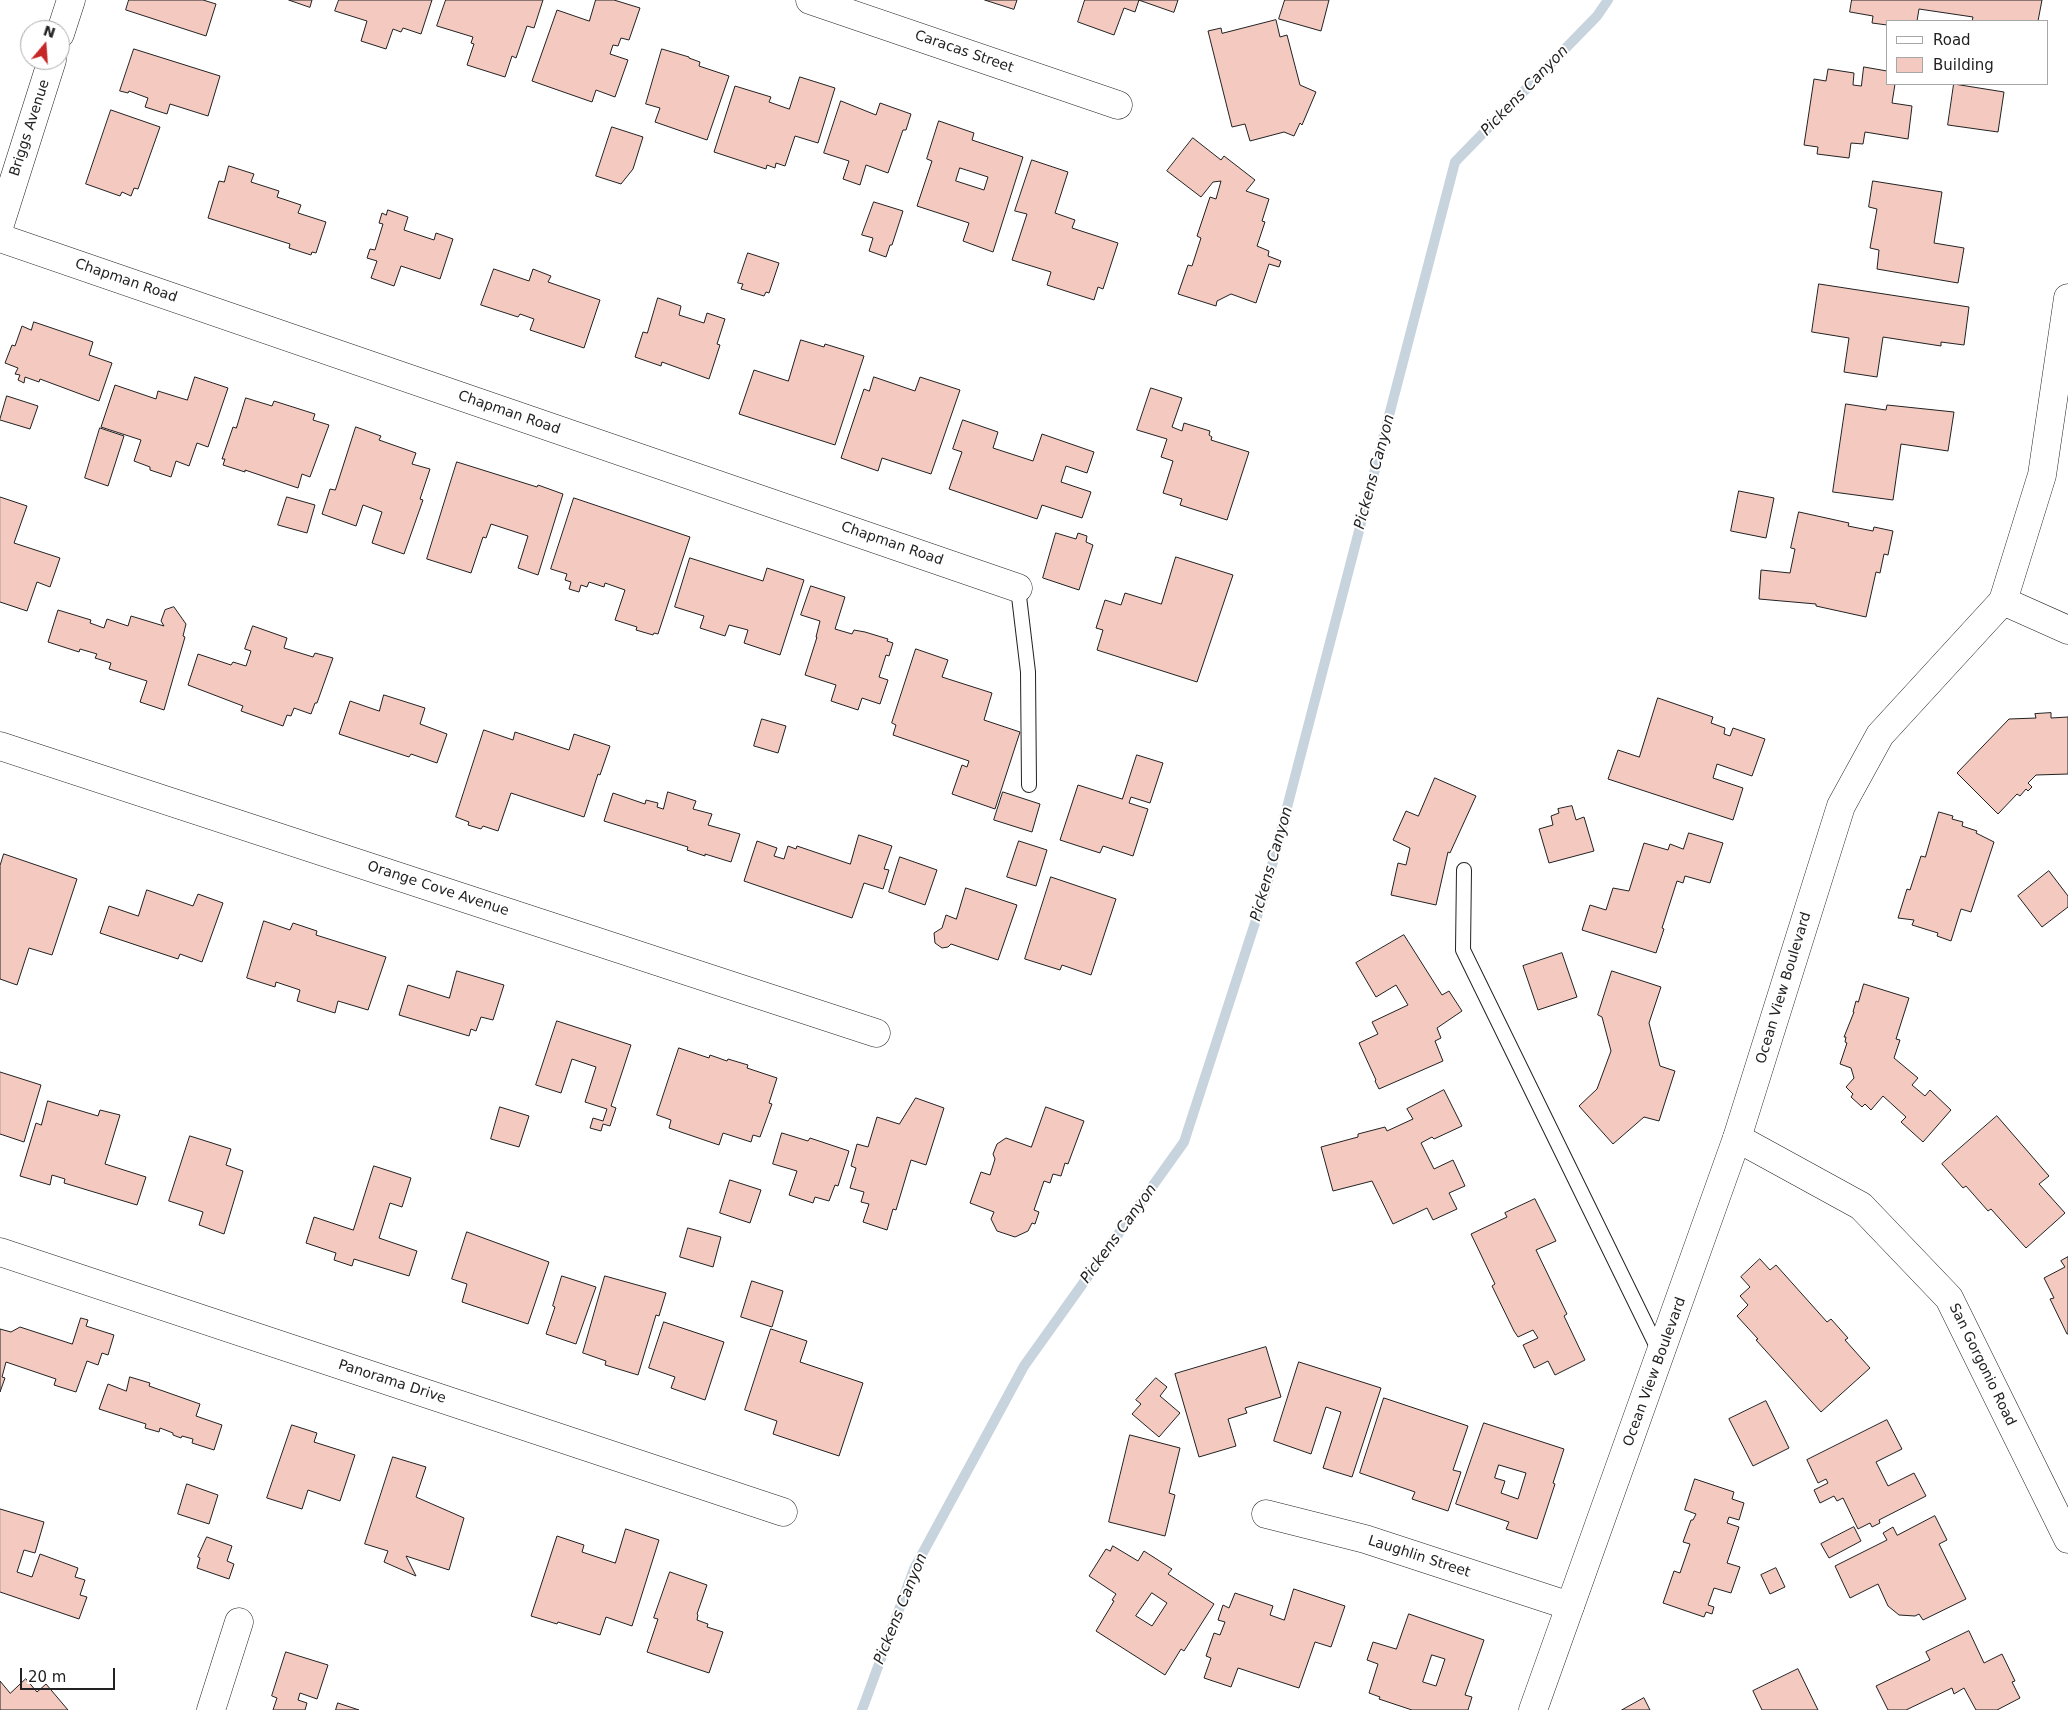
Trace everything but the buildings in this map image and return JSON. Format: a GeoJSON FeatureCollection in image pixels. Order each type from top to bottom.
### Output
{"type":"FeatureCollection","features":[{"type":"Feature","properties":{"kind":"street"},"geometry":{"type":"LineString","coordinates":[[65,20],[71,0]]}},
{"type":"Feature","properties":{"kind":"street","name":"Caracas Street"},"geometry":{"type":"LineString","coordinates":[[810,0],[1118,105]]}},
{"type":"Feature","properties":{"kind":"street","name":"Briggs Avenue"},"geometry":{"type":"LineString","coordinates":[[0,224],[49,70]]}},
{"type":"Feature","properties":{"kind":"street","name":"Chapman Road"},"geometry":{"type":"LineString","coordinates":[[0,238],[1018,588]]}},
{"type":"Feature","properties":{"kind":"street","name":"Ocean View Boulevard"},"geometry":{"type":"LineString","coordinates":[[1533,1710],[1737,1138],[1841,806],[1880,735],[2003,601],[2042,475],[2068,298]]}},
{"type":"Feature","properties":{"kind":"street"},"geometry":{"type":"LineString","coordinates":[[2003,601],[2068,630]]}},
{"type":"Feature","properties":{"kind":"street","name":"Orange Cove Avenue"},"geometry":{"type":"LineString","coordinates":[[0,746],[876,1033]]}},
{"type":"Feature","properties":{"kind":"street","name":"San Gorgonio Road"},"geometry":{"type":"LineString","coordinates":[[1737,1138],[1861,1206],[1949,1298],[2068,1539]]}},
{"type":"Feature","properties":{"kind":"street","name":"Panorama Drive"},"geometry":{"type":"LineString","coordinates":[[0,1252],[783,1512]]}},
{"type":"Feature","properties":{"kind":"street","name":"Laughlin Street"},"geometry":{"type":"LineString","coordinates":[[1266,1514],[1365,1539],[1570,1606]]}},
{"type":"Feature","properties":{"kind":"street"},"geometry":{"type":"LineString","coordinates":[[211,1710],[239,1622]]}},
{"type":"Feature","properties":{"kind":"lane"},"geometry":{"type":"LineString","coordinates":[[1018,588],[1028,672],[1029,784]]}},
{"type":"Feature","properties":{"kind":"lane"},"geometry":{"type":"LineString","coordinates":[[1464,870],[1463,950],[1661,1355]]}},
{"type":"Feature","properties":{"kind":"waterway","name":"Pickens Canyon"},"geometry":{"type":"LineString","coordinates":[[862,1710],[914,1569],[1024,1366],[1184,1142],[1265,892],[1455,162],[1597,16],[1608,0]]}}]}
